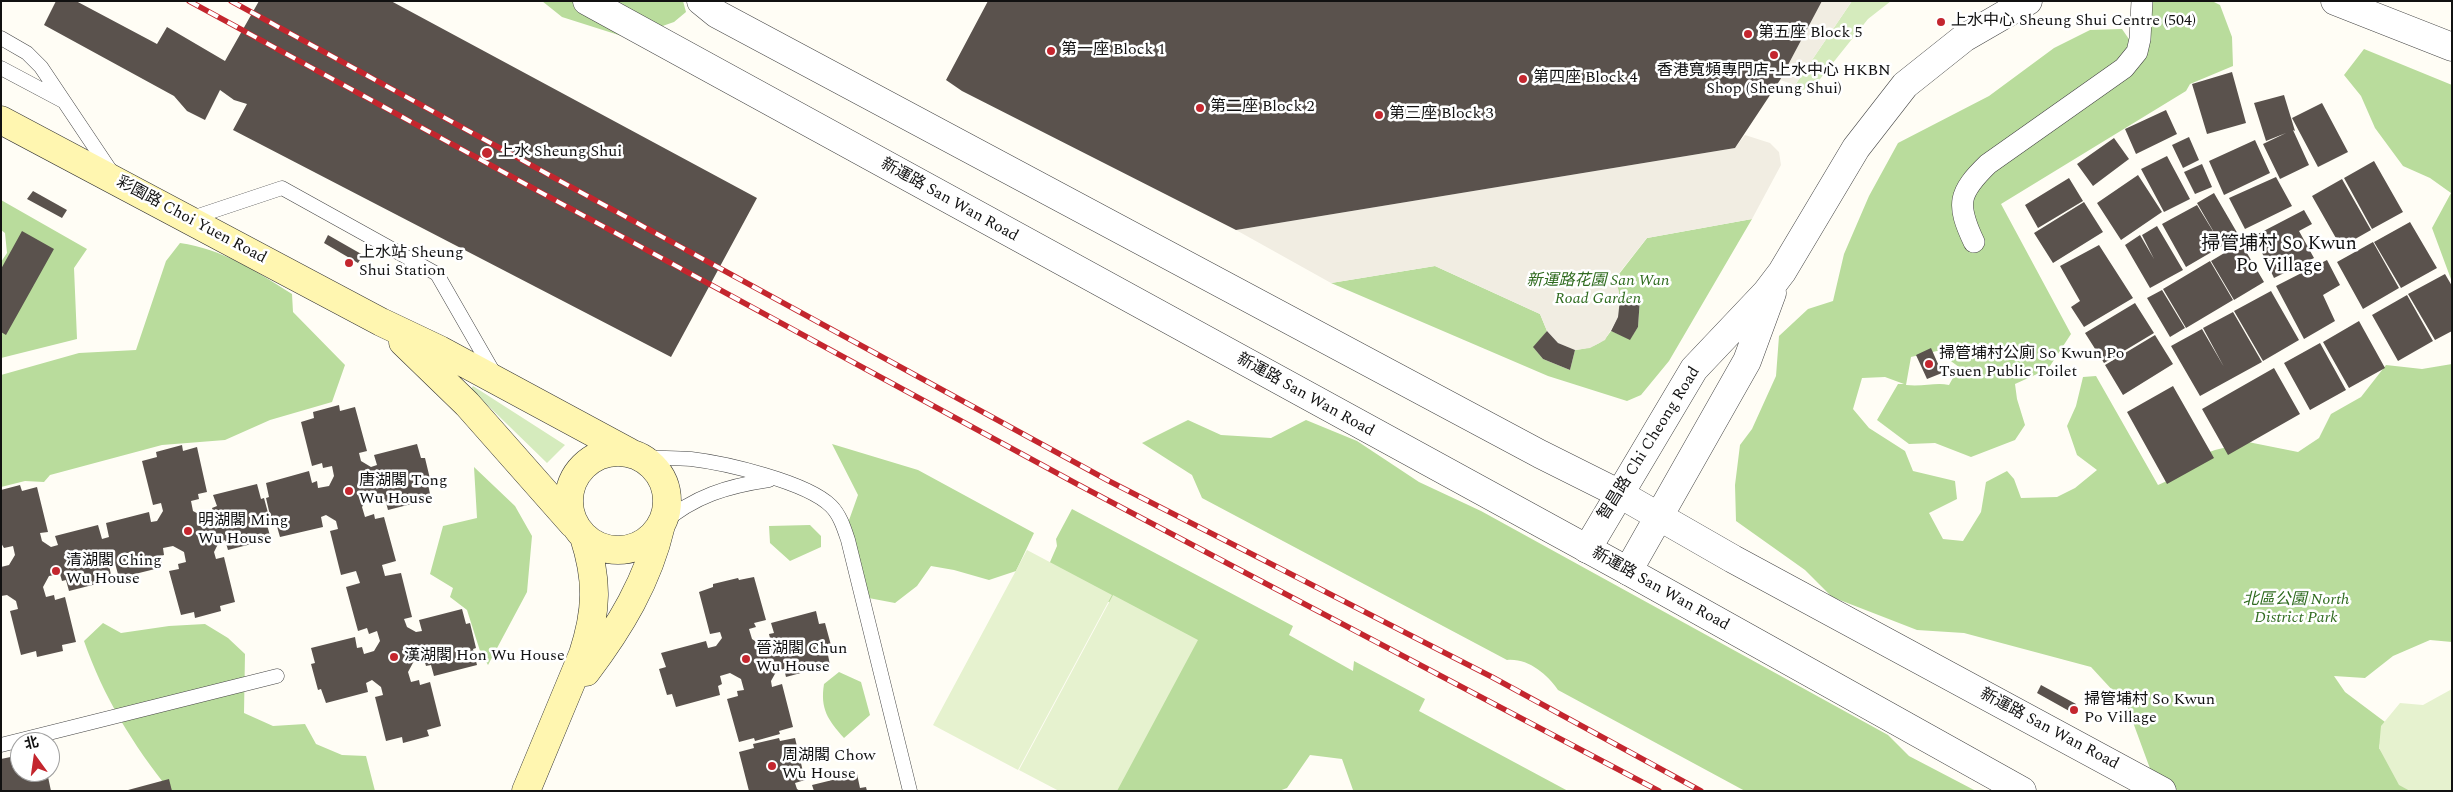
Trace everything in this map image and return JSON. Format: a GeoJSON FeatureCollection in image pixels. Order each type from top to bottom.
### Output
{"type":"FeatureCollection","features":[{"type":"Feature","properties":{"kind":"main road","name":"彩園路 Choi Yuen Road"},"geometry":{"type":"LineString","coordinates":[[1,120],[381,322],[440,350],[635,455]]}},
{"type":"Feature","properties":{"kind":"main road","name":"彩園路 Choi Yuen Road"},"geometry":{"type":"LineString","coordinates":[[381,322],[467,404],[580,532]]}},
{"type":"Feature","properties":{"kind":"main road"},"geometry":{"type":"LineString","coordinates":[[526,791],[583,654],[595,612],[594,573],[580,532],[570,515],[568,502],[574,478],[591,459],[603,454],[635,455],[651,464],[665,486],[667,499],[655,554],[626,614],[600,653],[566,698]]}},
{"type":"Feature","properties":{"kind":"main road"},"geometry":{"type":"LineString","coordinates":[[580,532],[595,545],[607,549],[632,548],[644,543],[662,524]]}},
{"type":"Feature","properties":{"kind":"street","name":"新運路 San Wan Road"},"geometry":{"type":"LineString","coordinates":[[587,1],[1628,572],[2022,791]]}},
{"type":"Feature","properties":{"kind":"street","name":"新運路 San Wan Road"},"geometry":{"type":"LineString","coordinates":[[701,1],[717,14],[747,31],[1540,454],[1618,493],[1658,517],[2162,791]]}},
{"type":"Feature","properties":{"kind":"street","name":"智昌路 Chi Cheong Road"},"geometry":{"type":"LineString","coordinates":[[1586,549],[1694,369],[1766,293],[1779,275],[1856,148],[1905,85],[1964,38],[2028,1]]}},
{"type":"Feature","properties":{"kind":"street"},"geometry":{"type":"LineString","coordinates":[[1974,242],[1962,217],[1962,199],[1971,180],[1988,164],[2124,68],[2137,52],[2140,39],[2142,1]]}},
{"type":"Feature","properties":{"kind":"street"},"geometry":{"type":"LineString","coordinates":[[2335,1],[2442,45],[2452,47]]}},
{"type":"Feature","properties":{"kind":"street","name":"智昌路 Chi Cheong Road"},"geometry":{"type":"LineString","coordinates":[[1628,572],[1747,361],[1779,275]]}},
{"type":"Feature","properties":{"kind":"lane"},"geometry":{"type":"LineString","coordinates":[[1,38],[28,53],[42,67],[98,155],[119,183]]}},
{"type":"Feature","properties":{"kind":"lane"},"geometry":{"type":"LineString","coordinates":[[1,68],[64,101]]}},
{"type":"Feature","properties":{"kind":"lane"},"geometry":{"type":"LineString","coordinates":[[188,219],[282,188],[307,201],[436,274],[499,383]]}},
{"type":"Feature","properties":{"kind":"lane"},"geometry":{"type":"LineString","coordinates":[[635,455],[715,463],[800,487],[823,499],[832,507],[843,524],[910,791]]}},
{"type":"Feature","properties":{"kind":"lane"},"geometry":{"type":"LineString","coordinates":[[662,524],[675,513],[704,496],[741,484],[775,479]]}},
{"type":"Feature","properties":{"kind":"lane"},"geometry":{"type":"LineString","coordinates":[[1,744],[277,676]]}},
{"type":"Feature","properties":{"kind":"green space"},"geometry":{"type":"Polygon","coordinates":[[[542,1],[683,1],[686,12],[674,22],[628,38],[562,17],[542,1]]]}},
{"type":"Feature","properties":{"kind":"green space"},"geometry":{"type":"Polygon","coordinates":[[[1852,1],[1891,1],[1868,19],[1812,89],[1800,90],[1795,85],[1852,1]]]}},
{"type":"Feature","properties":{"kind":"green space","name":"北區公園 North District Park"},"geometry":{"type":"Polygon","coordinates":[[[2150,1],[2212,1],[2220,5],[2232,37],[2233,66],[2190,84],[2186,91],[2001,204],[2071,334],[2048,369],[2015,384],[2017,399],[2025,425],[2015,440],[1971,457],[1935,443],[1909,444],[1877,420],[1898,384],[1904,384],[1885,377],[1862,378],[1853,409],[1869,428],[1905,451],[1913,471],[1955,481],[1957,499],[1929,513],[1943,539],[1963,541],[1981,512],[1986,482],[2007,471],[2014,479],[2021,498],[2057,497],[2075,488],[2097,470],[2077,455],[2067,426],[2076,406],[2083,377],[2096,376],[2158,485],[2176,477],[2188,460],[2215,450],[2248,442],[2298,452],[2319,438],[2331,414],[2361,397],[2386,365],[2422,369],[2452,364],[2452,642],[2430,640],[2393,656],[2365,678],[2334,676],[2345,692],[2385,722],[2379,748],[2412,791],[2179,791],[2152,774],[2127,706],[2091,667],[1964,633],[1917,630],[1832,597],[1805,570],[1736,521],[1735,485],[1740,445],[1752,429],[1776,376],[1779,336],[1808,309],[1833,301],[1844,254],[1869,196],[1898,143],[1989,96],[2054,48],[2090,30],[2122,29],[2133,45],[2150,1]],[[1937,351],[1911,357],[1906,385],[1949,385],[1959,367],[1937,351]]]}},
{"type":"Feature","properties":{"kind":"green space"},"geometry":{"type":"Polygon","coordinates":[[[2364,49],[2452,85],[2452,282],[2432,228],[2451,193],[2430,178],[2403,166],[2375,128],[2361,96],[2344,75],[2364,49]]]}},
{"type":"Feature","properties":{"kind":"green space"},"geometry":{"type":"Polygon","coordinates":[[[1,200],[87,249],[74,268],[77,339],[1,358],[1,262],[7,253],[5,233],[1,230],[1,200]]]}},
{"type":"Feature","properties":{"kind":"green space"},"geometry":{"type":"Polygon","coordinates":[[[1752,219],[1669,361],[1641,395],[1627,401],[1548,376],[1331,283],[1435,266],[1540,314],[1547,331],[1534,348],[1543,359],[1570,370],[1575,350],[1595,345],[1604,340],[1611,331],[1630,339],[1638,327],[1640,298],[1620,299],[1616,278],[1647,238],[1752,219]]]}},
{"type":"Feature","properties":{"kind":"green space"},"geometry":{"type":"Polygon","coordinates":[[[180,243],[210,250],[238,262],[292,294],[293,312],[345,365],[332,402],[270,420],[225,440],[162,445],[50,475],[44,482],[25,481],[1,487],[1,375],[79,353],[136,350],[166,261],[180,243]]]}},
{"type":"Feature","properties":{"kind":"green space"},"geometry":{"type":"Polygon","coordinates":[[[473,386],[565,445],[547,463],[471,389],[473,386]]]}},
{"type":"Feature","properties":{"kind":"green space"},"geometry":{"type":"Polygon","coordinates":[[[1188,420],[1221,435],[1271,438],[1306,420],[1357,441],[1419,482],[1481,511],[1888,735],[1909,756],[1976,791],[1745,791],[1558,690],[1543,673],[1529,664],[1507,660],[1202,498],[1192,475],[1142,443],[1188,420]]]}},
{"type":"Feature","properties":{"kind":"green space"},"geometry":{"type":"Polygon","coordinates":[[[832,444],[918,470],[1034,533],[1016,571],[989,580],[954,570],[931,566],[917,586],[895,603],[858,596],[843,537],[858,495],[832,444]]]}},
{"type":"Feature","properties":{"kind":"green space"},"geometry":{"type":"Polygon","coordinates":[[[474,467],[515,506],[532,536],[527,592],[488,665],[480,651],[467,610],[450,597],[453,588],[430,574],[443,526],[477,518],[474,467]]]}},
{"type":"Feature","properties":{"kind":"green space"},"geometry":{"type":"Polygon","coordinates":[[[1072,509],[1293,626],[1289,635],[1353,671],[1354,661],[1425,699],[1419,711],[1568,791],[1353,790],[1342,759],[1310,755],[1287,788],[1279,791],[1091,791],[1118,607],[1047,569],[1057,546],[1056,539],[1072,509]]]}},
{"type":"Feature","properties":{"kind":"green space"},"geometry":{"type":"Polygon","coordinates":[[[810,525],[821,536],[821,547],[790,561],[770,543],[769,526],[810,525]]]}},
{"type":"Feature","properties":{"kind":"green space"},"geometry":{"type":"Polygon","coordinates":[[[1027,550],[1112,595],[1018,770],[933,725],[1027,550]]]}},
{"type":"Feature","properties":{"kind":"green space"},"geometry":{"type":"Polygon","coordinates":[[[1113,595],[1198,640],[1117,791],[1059,791],[1019,770],[1113,595]]]}},
{"type":"Feature","properties":{"kind":"green space"},"geometry":{"type":"Polygon","coordinates":[[[103,623],[121,633],[169,626],[205,624],[228,638],[245,654],[244,713],[273,726],[305,724],[316,744],[342,755],[366,756],[375,791],[170,791],[156,774],[120,719],[100,681],[84,641],[103,623]]]}},
{"type":"Feature","properties":{"kind":"green space"},"geometry":{"type":"Polygon","coordinates":[[[839,672],[861,682],[870,715],[844,738],[826,714],[823,700],[824,684],[839,672]]]}},
{"type":"Feature","properties":{"kind":"green space"},"geometry":{"type":"Polygon","coordinates":[[[2452,689],[2452,791],[2410,791],[2399,785],[2379,748],[2381,726],[2400,703],[2423,705],[2452,689]]]}},
{"type":"Feature","properties":{"kind":"shaded area"},"geometry":{"type":"Polygon","coordinates":[[[1822,1],[1852,1],[1795,85],[1780,80],[1822,1]]]}},
{"type":"Feature","properties":{"kind":"shaded area"},"geometry":{"type":"Polygon","coordinates":[[[1745,135],[1770,143],[1779,152],[1781,165],[1752,219],[1647,238],[1616,277],[1620,299],[1618,317],[1605,340],[1590,348],[1575,350],[1558,343],[1547,331],[1540,314],[1435,266],[1331,283],[1236,230],[1735,148],[1745,135]]]}},
{"type":"Feature","properties":{"kind":"building","name":"上水 Sheung Shui"},"geometry":{"type":"Polygon","coordinates":[[[56,1],[76,1],[157,44],[167,27],[225,61],[259,1],[391,1],[757,198],[671,357],[233,130],[247,104],[234,100],[220,90],[205,120],[187,111],[174,96],[44,25],[56,1]]]}},
{"type":"Feature","properties":{"kind":"building"},"geometry":{"type":"Polygon","coordinates":[[[988,1],[1822,1],[1780,80],[1735,148],[1236,230],[962,91],[946,80],[988,1]]]}},
{"type":"Feature","properties":{"kind":"building"},"geometry":{"type":"Polygon","coordinates":[[[2232,72],[2246,123],[2207,134],[2192,84],[2232,72]]]}},
{"type":"Feature","properties":{"kind":"building"},"geometry":{"type":"Polygon","coordinates":[[[2284,95],[2295,131],[2293,130],[2309,165],[2280,179],[2263,144],[2286,133],[2266,141],[2254,103],[2284,95]]]}},
{"type":"Feature","properties":{"kind":"building"},"geometry":{"type":"Polygon","coordinates":[[[2322,103],[2348,152],[2318,167],[2292,118],[2322,103]]]}},
{"type":"Feature","properties":{"kind":"building"},"geometry":{"type":"Polygon","coordinates":[[[2166,110],[2177,134],[2136,154],[2125,129],[2166,110]]]}},
{"type":"Feature","properties":{"kind":"building"},"geometry":{"type":"Polygon","coordinates":[[[2189,137],[2199,160],[2183,168],[2172,145],[2189,137]]]}},
{"type":"Feature","properties":{"kind":"building"},"geometry":{"type":"Polygon","coordinates":[[[2114,138],[2129,159],[2093,186],[2077,164],[2114,138]]]}},
{"type":"Feature","properties":{"kind":"building"},"geometry":{"type":"Polygon","coordinates":[[[2255,140],[2270,173],[2224,195],[2209,161],[2255,140]]]}},
{"type":"Feature","properties":{"kind":"building"},"geometry":{"type":"Polygon","coordinates":[[[2167,156],[2190,199],[2164,212],[2141,169],[2167,156]]]}},
{"type":"Feature","properties":{"kind":"building"},"geometry":{"type":"Polygon","coordinates":[[[2374,161],[2403,212],[2372,229],[2344,178],[2374,161]]]}},
{"type":"Feature","properties":{"kind":"building"},"geometry":{"type":"Polygon","coordinates":[[[2202,164],[2212,187],[2195,194],[2184,172],[2202,164]]]}},
{"type":"Feature","properties":{"kind":"building"},"geometry":{"type":"Polygon","coordinates":[[[2138,175],[2162,212],[2121,240],[2097,203],[2138,175]]]}},
{"type":"Feature","properties":{"kind":"building"},"geometry":{"type":"Polygon","coordinates":[[[2276,177],[2292,206],[2245,229],[2229,198],[2276,177]]]}},
{"type":"Feature","properties":{"kind":"building"},"geometry":{"type":"Polygon","coordinates":[[[2069,178],[2083,201],[2038,228],[2025,205],[2069,178]]]}},
{"type":"Feature","properties":{"kind":"building"},"geometry":{"type":"Polygon","coordinates":[[[2342,179],[2371,230],[2341,247],[2312,196],[2342,179]]]}},
{"type":"Feature","properties":{"kind":"building"},"geometry":{"type":"Polygon","coordinates":[[[33,191],[67,210],[62,218],[27,199],[33,191]]]}},
{"type":"Feature","properties":{"kind":"building"},"geometry":{"type":"Polygon","coordinates":[[[2214,193],[2239,236],[2186,267],[2162,224],[2197,205],[2219,241],[2197,203],[2214,193]]]}},
{"type":"Feature","properties":{"kind":"building"},"geometry":{"type":"Polygon","coordinates":[[[2084,202],[2103,232],[2053,263],[2034,233],[2084,202]]]}},
{"type":"Feature","properties":{"kind":"building"},"geometry":{"type":"Polygon","coordinates":[[[2304,210],[2312,224],[2299,231],[2314,258],[2274,278],[2254,236],[2304,210]]]}},
{"type":"Feature","properties":{"kind":"building"},"geometry":{"type":"Polygon","coordinates":[[[2410,222],[2437,268],[2401,288],[2374,242],[2410,222]]]}},
{"type":"Feature","properties":{"kind":"building"},"geometry":{"type":"Polygon","coordinates":[[[2157,226],[2183,270],[2150,288],[2125,245],[2140,235],[2154,259],[2142,235],[2157,226]]]}},
{"type":"Feature","properties":{"kind":"building"},"geometry":{"type":"Polygon","coordinates":[[[22,231],[54,249],[6,335],[1,332],[1,269],[22,231]]]}},
{"type":"Feature","properties":{"kind":"building"},"geometry":{"type":"Polygon","coordinates":[[[328,235],[363,255],[358,263],[324,243],[328,235]]]}},
{"type":"Feature","properties":{"kind":"building"},"geometry":{"type":"Polygon","coordinates":[[[2373,242],[2399,288],[2363,309],[2337,262],[2373,242]]]}},
{"type":"Feature","properties":{"kind":"building"},"geometry":{"type":"Polygon","coordinates":[[[2241,243],[2264,282],[2234,300],[2211,261],[2241,243]]]}},
{"type":"Feature","properties":{"kind":"building"},"geometry":{"type":"Polygon","coordinates":[[[2099,245],[2133,298],[2084,327],[2071,307],[2080,301],[2060,266],[2099,245]]]}},
{"type":"Feature","properties":{"kind":"building"},"geometry":{"type":"Polygon","coordinates":[[[2327,260],[2340,285],[2323,295],[2335,321],[2304,339],[2276,286],[2327,260]]]}},
{"type":"Feature","properties":{"kind":"building"},"geometry":{"type":"Polygon","coordinates":[[[2210,261],[2233,300],[2186,328],[2163,289],[2210,261]]]}},
{"type":"Feature","properties":{"kind":"building"},"geometry":{"type":"Polygon","coordinates":[[[2445,274],[2452,286],[2452,331],[2435,340],[2408,294],[2445,274]]]}},
{"type":"Feature","properties":{"kind":"building"},"geometry":{"type":"Polygon","coordinates":[[[2162,290],[2185,328],[2170,337],[2147,298],[2162,290]]]}},
{"type":"Feature","properties":{"kind":"building"},"geometry":{"type":"Polygon","coordinates":[[[2271,291],[2299,340],[2263,361],[2234,311],[2271,291]]]}},
{"type":"Feature","properties":{"kind":"building"},"geometry":{"type":"Polygon","coordinates":[[[2407,295],[2433,341],[2398,361],[2372,315],[2407,295]]]}},
{"type":"Feature","properties":{"kind":"building"},"geometry":{"type":"Polygon","coordinates":[[[1640,298],[1638,327],[1630,340],[1611,331],[1618,317],[1620,299],[1640,298]]]}},
{"type":"Feature","properties":{"kind":"building"},"geometry":{"type":"Polygon","coordinates":[[[2135,303],[2154,333],[2104,363],[2085,333],[2135,303]]]}},
{"type":"Feature","properties":{"kind":"building"},"geometry":{"type":"Polygon","coordinates":[[[2233,312],[2262,362],[2200,396],[2171,346],[2202,329],[2224,367],[2203,328],[2233,312]]]}},
{"type":"Feature","properties":{"kind":"building"},"geometry":{"type":"Polygon","coordinates":[[[2359,321],[2385,368],[2349,388],[2323,342],[2359,321]]]}},
{"type":"Feature","properties":{"kind":"building"},"geometry":{"type":"Polygon","coordinates":[[[1547,331],[1558,343],[1575,350],[1570,370],[1543,359],[1533,347],[1547,331]]]}},
{"type":"Feature","properties":{"kind":"building"},"geometry":{"type":"Polygon","coordinates":[[[2155,335],[2173,364],[2123,395],[2105,365],[2155,335]]]}},
{"type":"Feature","properties":{"kind":"building"},"geometry":{"type":"Polygon","coordinates":[[[2320,343],[2346,390],[2310,410],[2284,363],[2320,343]]]}},
{"type":"Feature","properties":{"kind":"building","name":"掃管埔村公廁 So Kwun Po Tsuen Public Toilet"},"geometry":{"type":"Polygon","coordinates":[[[1931,348],[1942,373],[1927,379],[1916,355],[1931,348]]]}},
{"type":"Feature","properties":{"kind":"building"},"geometry":{"type":"Polygon","coordinates":[[[2274,368],[2300,414],[2228,455],[2202,409],[2274,368]]]}},
{"type":"Feature","properties":{"kind":"building"},"geometry":{"type":"Polygon","coordinates":[[[2173,386],[2214,458],[2167,484],[2127,412],[2173,386]]]}},
{"type":"Feature","properties":{"kind":"building"},"geometry":{"type":"Polygon","coordinates":[[[339,405],[340,411],[355,407],[367,451],[359,453],[361,461],[371,467],[377,465],[374,455],[417,444],[421,458],[425,458],[431,483],[428,484],[431,499],[388,510],[385,499],[381,500],[379,494],[369,496],[362,507],[365,517],[374,514],[375,519],[384,517],[396,561],[382,565],[385,576],[401,573],[412,617],[404,619],[407,627],[416,632],[422,631],[419,620],[462,609],[466,624],[470,623],[476,648],[473,649],[477,665],[434,676],[431,665],[426,666],[424,659],[414,661],[408,672],[411,682],[419,680],[420,685],[430,682],[441,726],[427,730],[429,736],[403,743],[402,737],[386,741],[375,697],[383,695],[381,687],[372,680],[366,683],[368,692],[326,703],[321,689],[318,690],[311,664],[315,663],[311,648],[355,637],[357,648],[362,647],[364,654],[374,651],[380,641],[377,631],[369,634],[367,628],[358,631],[346,587],[360,583],[356,571],[341,575],[330,531],[338,529],[336,521],[326,515],[321,517],[323,527],[280,537],[276,523],[272,524],[266,498],[269,497],[266,483],[309,471],[312,483],[317,481],[318,488],[329,486],[334,476],[332,466],[323,468],[322,463],[312,466],[301,422],[314,418],[313,412],[339,405]]]}},
{"type":"Feature","properties":{"kind":"building"},"geometry":{"type":"Polygon","coordinates":[[[182,445],[183,451],[197,447],[207,492],[198,494],[199,499],[191,501],[193,511],[204,517],[214,514],[212,508],[217,506],[213,495],[257,484],[261,499],[264,498],[271,524],[267,525],[271,539],[228,550],[225,540],[219,542],[214,552],[216,559],[224,557],[235,602],[220,606],[221,611],[195,618],[194,612],[181,615],[169,571],[179,569],[178,564],[186,562],[184,552],[173,546],[163,548],[164,555],[160,556],[163,567],[119,578],[115,563],[109,565],[112,580],[69,591],[66,580],[62,581],[60,574],[49,576],[43,587],[46,597],[54,595],[55,600],[65,597],[76,642],[62,645],[63,651],[37,657],[36,651],[21,655],[10,611],[18,609],[16,601],[7,595],[1,596],[1,567],[9,565],[15,555],[13,546],[4,548],[1,543],[1,490],[20,485],[22,491],[37,487],[48,532],[40,533],[42,541],[51,547],[58,545],[55,536],[98,525],[102,539],[109,537],[106,523],[149,512],[151,522],[157,521],[163,511],[161,503],[153,505],[142,461],[157,457],[156,452],[182,445]]]}},
{"type":"Feature","properties":{"kind":"building","name":"晉湖閣 Chun Wu House"},"geometry":{"type":"Polygon","coordinates":[[[754,577],[766,620],[754,623],[756,627],[749,629],[752,639],[761,645],[771,642],[769,634],[774,633],[771,623],[816,611],[819,624],[825,623],[832,649],[827,650],[830,665],[786,677],[784,669],[776,672],[771,681],[772,687],[782,684],[793,727],[779,731],[780,734],[755,741],[754,738],[739,742],[727,699],[738,696],[737,691],[744,690],[741,679],[730,673],[720,676],[722,684],[718,686],[720,695],[676,707],[672,694],[667,695],[659,669],[666,667],[661,653],[706,641],[708,648],[716,646],[722,638],[720,632],[710,634],[699,592],[713,587],[713,584],[738,578],[739,580],[754,577]]]}},
{"type":"Feature","properties":{"kind":"building"},"geometry":{"type":"Polygon","coordinates":[[[2041,685],[2076,704],[2071,712],[2037,693],[2041,685]]]}},
{"type":"Feature","properties":{"kind":"building","name":"周湖閣 Chow Wu House"},"geometry":{"type":"Polygon","coordinates":[[[779,738],[780,741],[795,738],[805,780],[795,783],[800,791],[749,791],[739,752],[754,748],[753,744],[779,738]]]}},
{"type":"Feature","properties":{"kind":"building"},"geometry":{"type":"Polygon","coordinates":[[[10,757],[10,782],[49,782],[51,791],[1,791],[1,759],[10,757]]]}},
{"type":"Feature","properties":{"kind":"building","name":"周湖閣 Chow Wu House"},"geometry":{"type":"Polygon","coordinates":[[[857,774],[860,788],[866,787],[867,791],[814,791],[812,785],[857,774]]]}},
{"type":"Feature","properties":{"kind":"building"},"geometry":{"type":"Polygon","coordinates":[[[169,779],[172,791],[128,791],[128,790],[169,779]]]}},
{"type":"Feature","properties":{"kind":"railway"},"geometry":{"type":"LineString","coordinates":[[189,1],[1077,484],[1659,791]]}},
{"type":"Feature","properties":{"kind":"railway"},"geometry":{"type":"LineString","coordinates":[[231,1],[1109,481],[1492,677],[1701,791]]}},
{"type":"Feature","properties":{"kind":"place","name":"上水中心 Sheung Shui Centre (504)"},"geometry":{"type":"Point","coordinates":[1941,22]}},
{"type":"Feature","properties":{"kind":"place","name":"第五座 Block 5"},"geometry":{"type":"Point","coordinates":[1748,34]}},
{"type":"Feature","properties":{"kind":"place","name":"第一座 Block 1"},"geometry":{"type":"Point","coordinates":[1051,51]}},
{"type":"Feature","properties":{"kind":"place","name":"香港寬頻專門店-上水中心 HKBN Shop (Sheung Shui)"},"geometry":{"type":"Point","coordinates":[1774,55]}},
{"type":"Feature","properties":{"kind":"place","name":"第四座 Block 4"},"geometry":{"type":"Point","coordinates":[1523,79]}},
{"type":"Feature","properties":{"kind":"place","name":"第二座 Block 2"},"geometry":{"type":"Point","coordinates":[1200,108]}},
{"type":"Feature","properties":{"kind":"place","name":"第三座 Block 3"},"geometry":{"type":"Point","coordinates":[1379,115]}},
{"type":"Feature","properties":{"kind":"place","name":"上水 Sheung Shui"},"geometry":{"type":"Point","coordinates":[487,153]}},
{"type":"Feature","properties":{"kind":"place","name":"上水站 Sheung Shui Station"},"geometry":{"type":"Point","coordinates":[349,263]}},
{"type":"Feature","properties":{"kind":"place","name":"掃管埔村公廁 So Kwun Po Tsuen Public Toilet"},"geometry":{"type":"Point","coordinates":[1929,364]}},
{"type":"Feature","properties":{"kind":"place","name":"唐湖閣 Tong Wu House"},"geometry":{"type":"Point","coordinates":[349,491]}},
{"type":"Feature","properties":{"kind":"place","name":"明湖閣 Ming Wu House"},"geometry":{"type":"Point","coordinates":[188,531]}},
{"type":"Feature","properties":{"kind":"place","name":"清湖閣 Ching Wu House"},"geometry":{"type":"Point","coordinates":[56,571]}},
{"type":"Feature","properties":{"kind":"place","name":"漢湖閣 Hon Wu House"},"geometry":{"type":"Point","coordinates":[394,657]}},
{"type":"Feature","properties":{"kind":"place","name":"晉湖閣 Chun Wu House"},"geometry":{"type":"Point","coordinates":[746,659]}},
{"type":"Feature","properties":{"kind":"place","name":"掃管埔村 So Kwun Po Village"},"geometry":{"type":"Point","coordinates":[2074,710]}},
{"type":"Feature","properties":{"kind":"place","name":"周湖閣 Chow Wu House"},"geometry":{"type":"Point","coordinates":[772,766]}},
{"type":"Feature","properties":{"kind":"district","name":"掃管埔村 So Kwun Po Village"},"geometry":{"type":"Point","coordinates":[2279,256]}},
{"type":"Feature","properties":{"kind":"park label","name":"新運路花園 San Wan Road Garden"},"geometry":{"type":"Point","coordinates":[1598,291]}}]}
